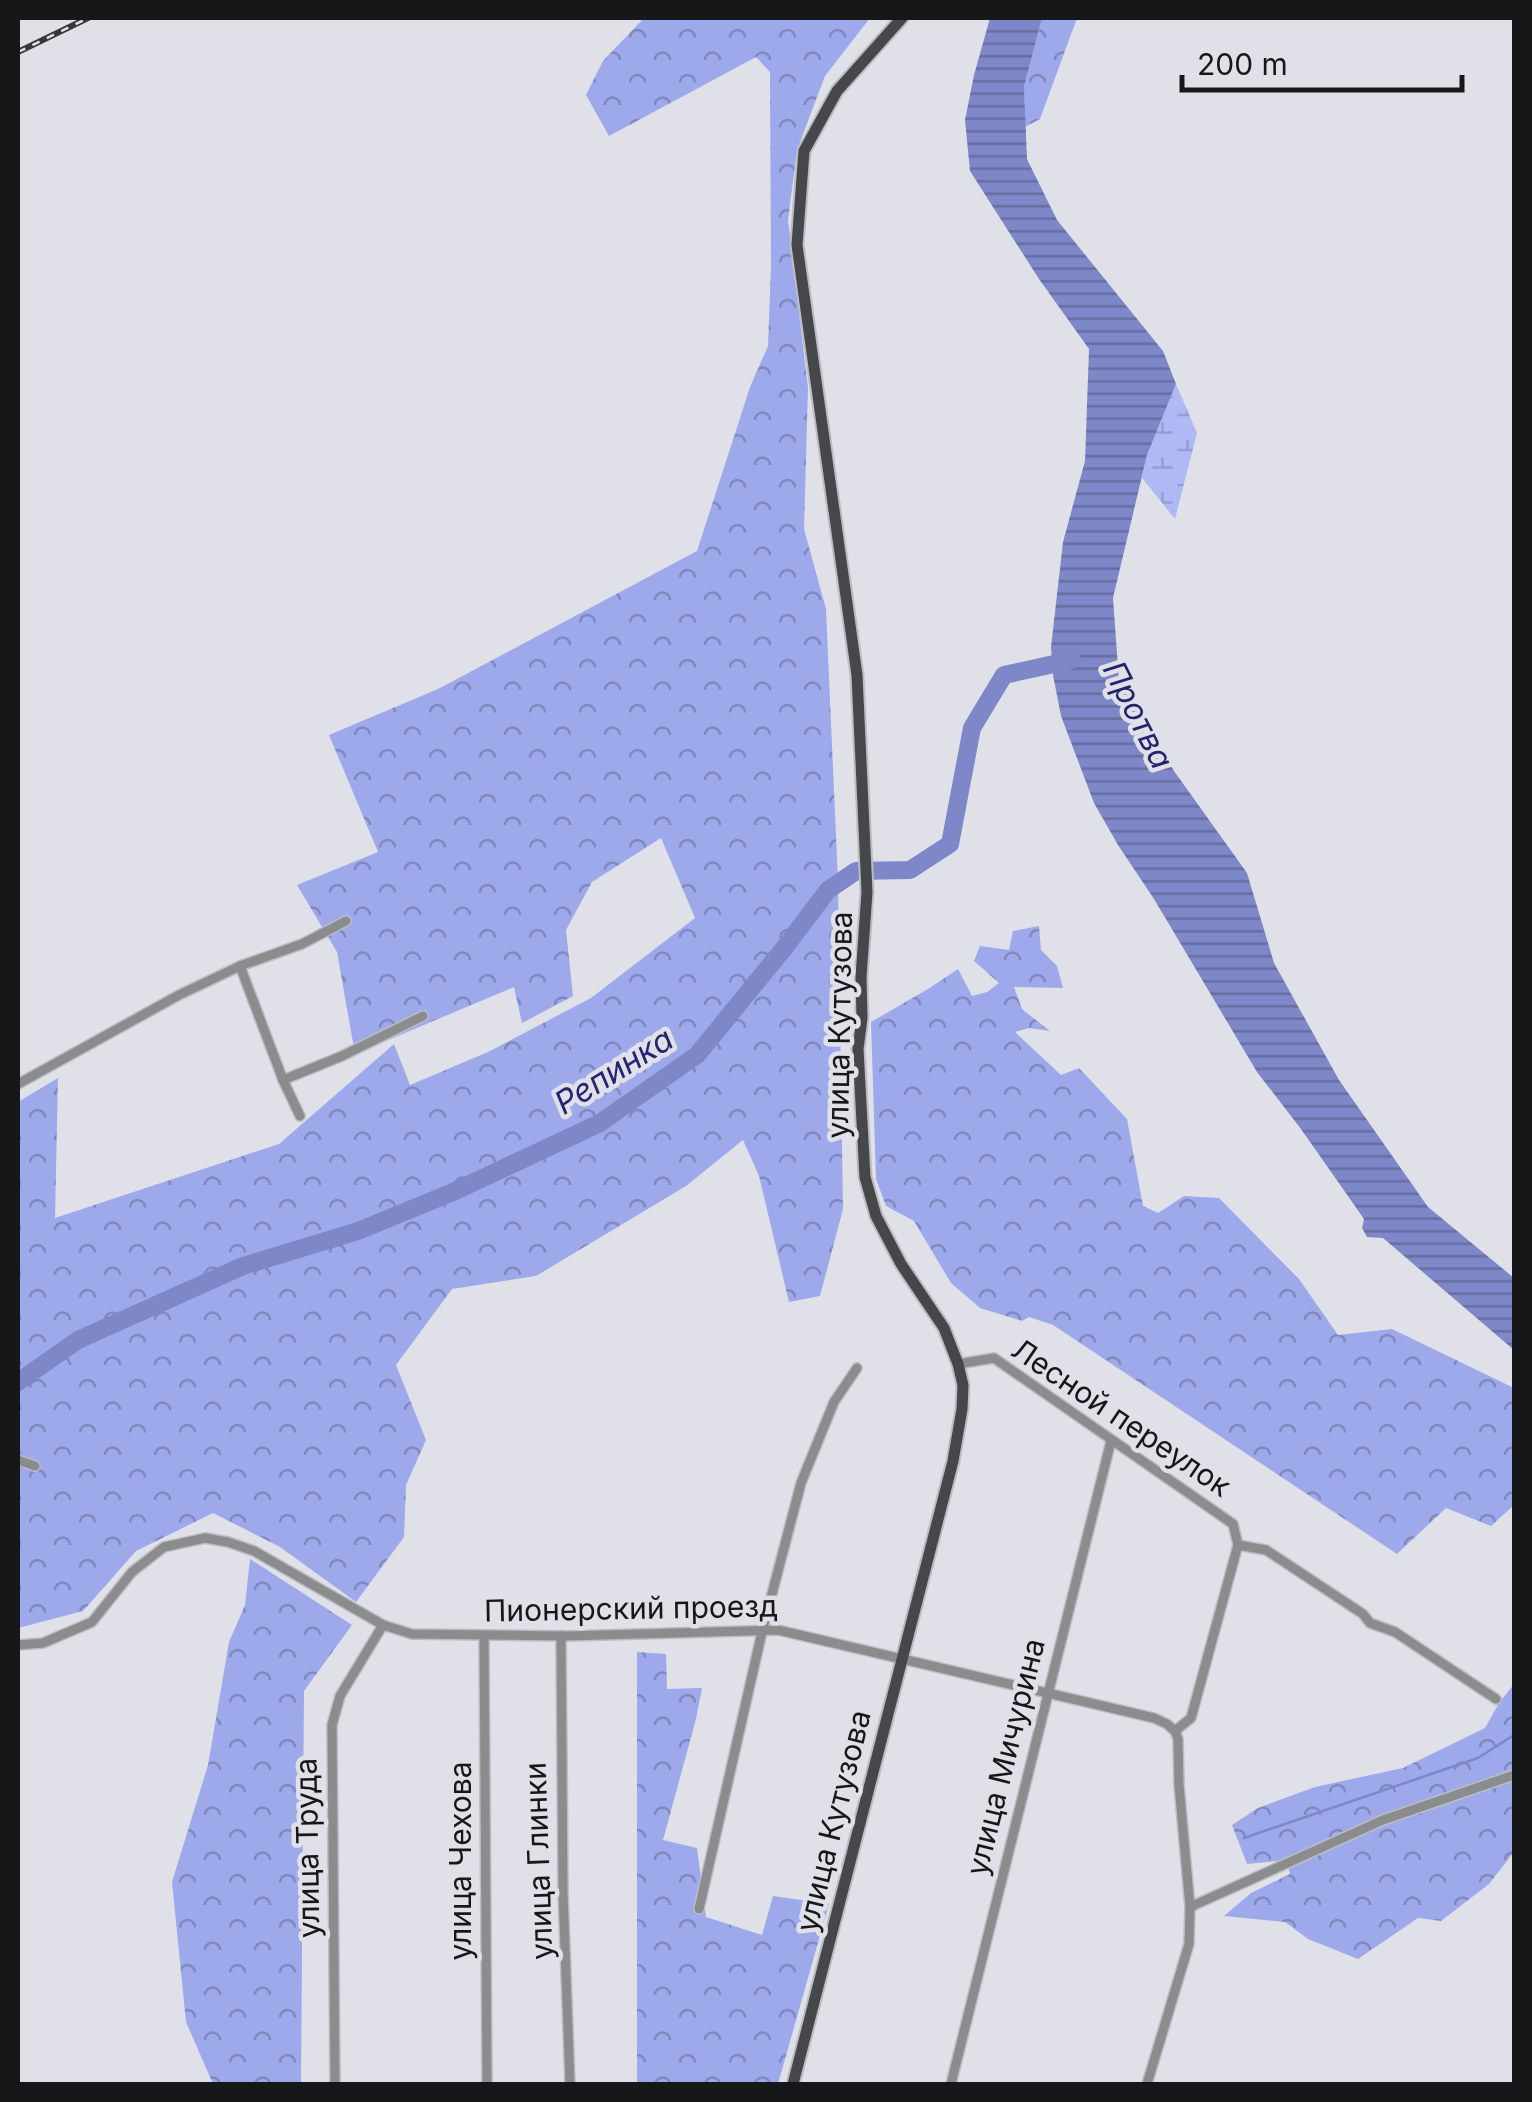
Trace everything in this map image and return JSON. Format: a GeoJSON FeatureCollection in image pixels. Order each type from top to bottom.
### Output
{"type":"FeatureCollection","features":[{"type":"Feature","properties":{"kind":"main road","name":"улица Кутузова"},"geometry":{"type":"LineString","coordinates":[[793,2084],[954,1461],[962,1408],[958,1364],[944,1328],[901,1264],[876,1216],[865,1177],[858,1049],[866,853],[857,675],[797,245],[804,151],[837,91],[902,18]]}},
{"type":"Feature","properties":{"kind":"street"},"geometry":{"type":"LineString","coordinates":[[18,1084],[179,995],[240,966],[302,944],[346,921]]}},
{"type":"Feature","properties":{"kind":"street"},"geometry":{"type":"LineString","coordinates":[[240,966],[300,1116]]}},
{"type":"Feature","properties":{"kind":"street"},"geometry":{"type":"LineString","coordinates":[[283,1080],[424,1016]]}},
{"type":"Feature","properties":{"kind":"street","name":"Лесной переулок"},"geometry":{"type":"LineString","coordinates":[[958,1364],[994,1358],[1232,1524],[1238,1545]]}},
{"type":"Feature","properties":{"kind":"street"},"geometry":{"type":"LineString","coordinates":[[699,1909],[762,1632],[801,1483],[834,1402],[857,1368]]}},
{"type":"Feature","properties":{"kind":"street","name":"улица Мичурина"},"geometry":{"type":"LineString","coordinates":[[951,2084],[1111,1442]]}},
{"type":"Feature","properties":{"kind":"street"},"geometry":{"type":"LineString","coordinates":[[18,1460],[35,1466]]}},
{"type":"Feature","properties":{"kind":"street","name":"Пионерский проезд"},"geometry":{"type":"LineString","coordinates":[[18,1646],[43,1644],[92,1622],[132,1572],[164,1547],[205,1538],[254,1551],[383,1625],[412,1634],[561,1636],[778,1630],[1154,1718],[1175,1730]]}},
{"type":"Feature","properties":{"kind":"street"},"geometry":{"type":"LineString","coordinates":[[1147,2084],[1188,1944],[1190,1906],[1175,1730],[1191,1718],[1238,1545],[1266,1550],[1281,1558],[1363,1614],[1370,1623],[1395,1632],[1496,1698]]}},
{"type":"Feature","properties":{"kind":"street","name":"улица Труда"},"geometry":{"type":"LineString","coordinates":[[335,2084],[332,1725],[340,1696],[383,1625]]}},
{"type":"Feature","properties":{"kind":"street","name":"улица Чехова"},"geometry":{"type":"LineString","coordinates":[[484,1636],[488,2084]]}},
{"type":"Feature","properties":{"kind":"street","name":"улица Глинки"},"geometry":{"type":"LineString","coordinates":[[561,1636],[562,1892],[570,2084]]}},
{"type":"Feature","properties":{"kind":"street"},"geometry":{"type":"LineString","coordinates":[[1190,1906],[1383,1820],[1514,1775]]}},
{"type":"Feature","properties":{"kind":"green space"},"geometry":{"type":"Polygon","coordinates":[[[644,18],[870,18],[825,76],[797,150],[788,220],[808,388],[804,529],[826,609],[838,881],[843,1209],[820,1296],[789,1302],[759,1176],[743,1140],[686,1186],[536,1276],[452,1289],[396,1365],[426,1440],[406,1485],[404,1537],[356,1602],[280,1547],[213,1513],[136,1551],[83,1611],[18,1628],[18,1102],[58,1078],[55,1218],[279,1144],[394,1044],[410,1085],[488,1052],[591,998],[695,918],[661,838],[592,882],[566,930],[573,996],[522,1023],[514,987],[355,1054],[337,952],[297,885],[378,852],[329,735],[438,689],[697,551],[750,387],[768,346],[770,72],[756,57],[609,136],[586,95],[603,61],[644,18]]]}},
{"type":"Feature","properties":{"kind":"green space"},"geometry":{"type":"Polygon","coordinates":[[[1042,18],[1077,18],[1040,119],[1025,127],[1024,87],[1042,18]]]}},
{"type":"Feature","properties":{"kind":"green space"},"geometry":{"type":"Polygon","coordinates":[[[1176,384],[1197,433],[1175,519],[1142,478],[1147,455],[1176,384]]]}},
{"type":"Feature","properties":{"kind":"green space"},"geometry":{"type":"Polygon","coordinates":[[[1039,926],[1041,950],[1057,966],[1063,988],[1014,987],[1022,1009],[1050,1031],[1029,1028],[1015,1032],[1061,1075],[1079,1068],[1127,1119],[1143,1206],[1158,1213],[1184,1196],[1219,1198],[1299,1279],[1338,1335],[1392,1329],[1514,1388],[1514,1505],[1491,1526],[1446,1508],[1397,1554],[1053,1325],[1029,1317],[1022,1321],[980,1308],[951,1283],[914,1221],[886,1206],[876,1179],[871,1022],[958,969],[972,996],[987,992],[999,983],[974,961],[980,946],[1009,950],[1013,931],[1039,926]]]}},
{"type":"Feature","properties":{"kind":"green space"},"geometry":{"type":"Polygon","coordinates":[[[250,1559],[352,1625],[304,1691],[301,2084],[213,2084],[186,2022],[172,1882],[208,1765],[229,1642],[245,1605],[250,1559]]]}},
{"type":"Feature","properties":{"kind":"green space"},"geometry":{"type":"Polygon","coordinates":[[[637,1652],[666,1654],[667,1689],[702,1688],[663,1840],[697,1848],[706,1917],[762,1935],[773,1896],[829,1904],[778,2084],[637,2084],[637,1652]]]}},
{"type":"Feature","properties":{"kind":"green space"},"geometry":{"type":"Polygon","coordinates":[[[1514,1684],[1514,1852],[1489,1884],[1441,1921],[1418,1918],[1358,1959],[1308,1939],[1285,1922],[1224,1916],[1251,1893],[1290,1874],[1286,1860],[1247,1864],[1232,1825],[1258,1808],[1315,1787],[1403,1768],[1485,1728],[1514,1684]]]}},
{"type":"Feature","properties":{"kind":"water","name":"Протва"},"geometry":{"type":"Polygon","coordinates":[[[990,18],[1042,18],[1024,87],[1027,159],[1057,220],[1163,351],[1176,384],[1147,455],[1113,598],[1119,681],[1174,771],[1247,873],[1274,963],[1339,1080],[1428,1207],[1514,1278],[1514,1350],[1383,1238],[1367,1237],[1362,1228],[1364,1219],[1257,1072],[1094,803],[1061,716],[1051,647],[1063,542],[1085,461],[1089,349],[970,171],[965,120],[990,18]]]}},
{"type":"Feature","properties":{"kind":"waterway","name":"Репинка"},"geometry":{"type":"LineString","coordinates":[[18,1382],[78,1340],[243,1266],[358,1231],[453,1192],[600,1123],[697,1055],[828,890],[856,871],[910,870],[950,844],[972,728],[1004,675],[1072,660]]}},
{"type":"Feature","properties":{"kind":"waterway"},"geometry":{"type":"LineString","coordinates":[[1244,1838],[1478,1758],[1514,1735]]}},
{"type":"Feature","properties":{"kind":"railway"},"geometry":{"type":"LineString","coordinates":[[18,52],[88,18]]}}]}
